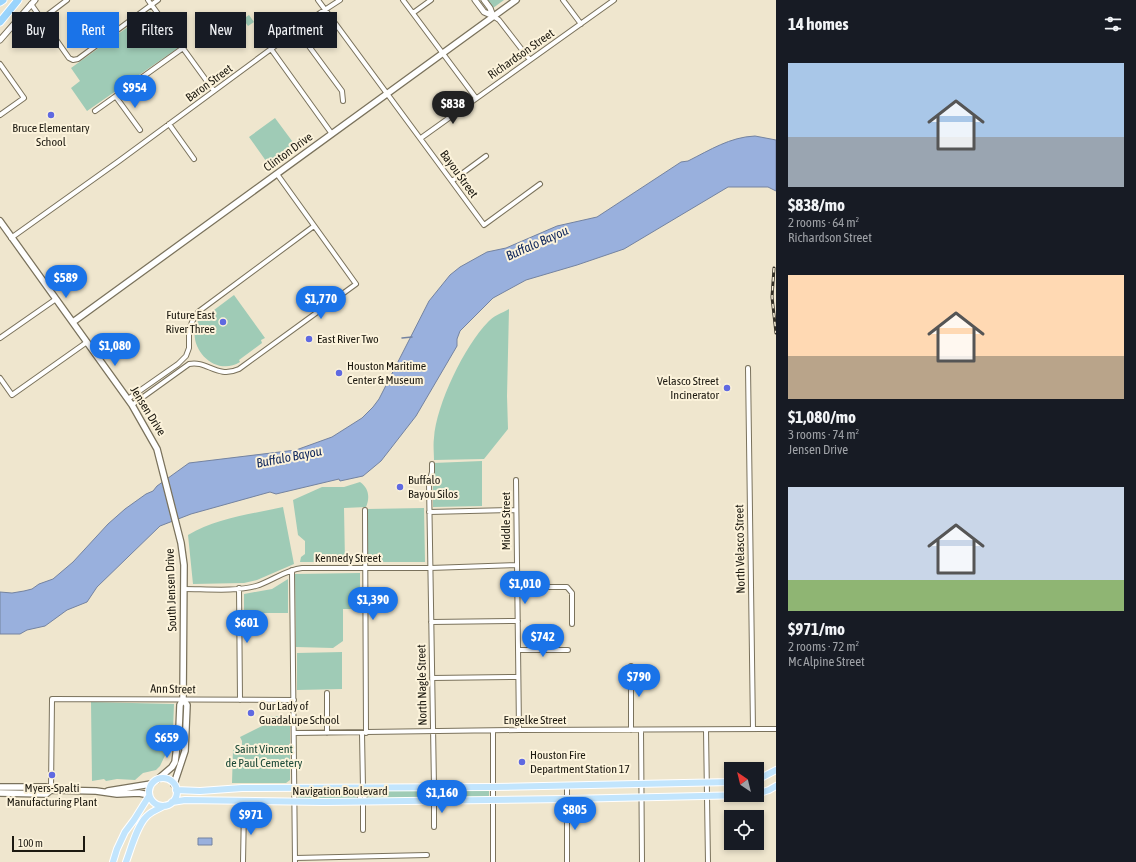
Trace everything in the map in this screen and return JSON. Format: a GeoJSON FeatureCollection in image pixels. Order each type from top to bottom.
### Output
{"type":"FeatureCollection","features":[{"type":"Feature","properties":{"kind":"highway"},"geometry":{"type":"LineString","coordinates":[[0,22],[16,2]]}},
{"type":"Feature","properties":{"kind":"main road","name":"Clinton Drive"},"geometry":{"type":"LineString","coordinates":[[73,322],[516,0]]}},
{"type":"Feature","properties":{"kind":"main road","name":"Jensen Drive"},"geometry":{"type":"LineString","coordinates":[[0,222],[128,399],[155,442],[160,459]]}},
{"type":"Feature","properties":{"kind":"main road","name":"South Jensen Drive"},"geometry":{"type":"LineString","coordinates":[[158,779],[172,767],[175,762],[180,705],[183,699],[184,589],[184,565],[181,543],[160,459]]}},
{"type":"Feature","properties":{"kind":"main road","name":"South Jensen Drive"},"geometry":{"type":"LineString","coordinates":[[175,787],[185,750],[187,705],[183,699]]}},
{"type":"Feature","properties":{"kind":"main road"},"geometry":{"type":"LineString","coordinates":[[764,776],[776,770]]}},
{"type":"Feature","properties":{"kind":"main road"},"geometry":{"type":"LineString","coordinates":[[102,792],[151,784],[158,779],[165,778],[175,787],[176,796],[172,802],[152,812],[145,818],[126,862]]}},
{"type":"Feature","properties":{"kind":"main road","name":"Navigation Boulevard"},"geometry":{"type":"LineString","coordinates":[[175,787],[200,791],[242,788],[493,787],[724,782]]}},
{"type":"Feature","properties":{"kind":"main road"},"geometry":{"type":"LineString","coordinates":[[113,862],[125,832],[149,796],[151,784]]}},
{"type":"Feature","properties":{"kind":"main road"},"geometry":{"type":"LineString","coordinates":[[764,792],[776,786]]}},
{"type":"Feature","properties":{"kind":"main road"},"geometry":{"type":"LineString","coordinates":[[0,787],[46,787],[51,790],[96,791],[117,794],[139,793],[149,796],[153,803],[164,806]]}},
{"type":"Feature","properties":{"kind":"main road"},"geometry":{"type":"LineString","coordinates":[[0,793],[46,794],[51,790]]}},
{"type":"Feature","properties":{"kind":"main road","name":"Navigation Boulevard"},"geometry":{"type":"LineString","coordinates":[[172,802],[185,800],[363,802],[724,796]]}},
{"type":"Feature","properties":{"kind":"main road"},"geometry":{"type":"LineString","coordinates":[[117,849],[130,853]]}},
{"type":"Feature","properties":{"kind":"street"},"geometry":{"type":"LineString","coordinates":[[52,12],[68,0]]}},
{"type":"Feature","properties":{"kind":"street"},"geometry":{"type":"LineString","coordinates":[[148,0],[157,12]]}},
{"type":"Feature","properties":{"kind":"street"},"geometry":{"type":"LineString","coordinates":[[59,43],[70,58],[73,60],[78,59],[158,0]]}},
{"type":"Feature","properties":{"kind":"street","name":"Bayou Street"},"geometry":{"type":"LineString","coordinates":[[318,0],[484,225],[540,184]]}},
{"type":"Feature","properties":{"kind":"street","name":"Baron Street"},"geometry":{"type":"LineString","coordinates":[[322,12],[340,0]]}},
{"type":"Feature","properties":{"kind":"street"},"geometry":{"type":"LineString","coordinates":[[403,0],[476,98]]}},
{"type":"Feature","properties":{"kind":"street"},"geometry":{"type":"LineString","coordinates":[[413,13],[431,0]]}},
{"type":"Feature","properties":{"kind":"street"},"geometry":{"type":"LineString","coordinates":[[475,0],[484,12],[499,20],[530,60]]}},
{"type":"Feature","properties":{"kind":"street"},"geometry":{"type":"LineString","coordinates":[[484,0],[490,8],[493,16]]}},
{"type":"Feature","properties":{"kind":"street"},"geometry":{"type":"LineString","coordinates":[[563,0],[581,24]]}},
{"type":"Feature","properties":{"kind":"street","name":"Richardson Street"},"geometry":{"type":"LineString","coordinates":[[421,138],[614,0]]}},
{"type":"Feature","properties":{"kind":"street"},"geometry":{"type":"LineString","coordinates":[[0,40],[33,2],[38,12]]}},
{"type":"Feature","properties":{"kind":"street"},"geometry":{"type":"LineString","coordinates":[[95,112],[183,48],[214,91]]}},
{"type":"Feature","properties":{"kind":"street"},"geometry":{"type":"LineString","coordinates":[[310,48],[342,90],[343,101]]}},
{"type":"Feature","properties":{"kind":"street"},"geometry":{"type":"LineString","coordinates":[[271,49],[332,134]]}},
{"type":"Feature","properties":{"kind":"street","name":"Baron Street"},"geometry":{"type":"LineString","coordinates":[[11,238],[271,49]]}},
{"type":"Feature","properties":{"kind":"street"},"geometry":{"type":"LineString","coordinates":[[0,64],[24,98],[0,115]]}},
{"type":"Feature","properties":{"kind":"street"},"geometry":{"type":"LineString","coordinates":[[116,97],[140,130]]}},
{"type":"Feature","properties":{"kind":"street"},"geometry":{"type":"LineString","coordinates":[[169,124],[194,159]]}},
{"type":"Feature","properties":{"kind":"street"},"geometry":{"type":"LineString","coordinates":[[452,181],[486,156]]}},
{"type":"Feature","properties":{"kind":"street"},"geometry":{"type":"LineString","coordinates":[[132,405],[187,365],[196,363],[218,371],[226,372],[234,371],[242,367],[356,284],[276,174]]}},
{"type":"Feature","properties":{"kind":"street"},"geometry":{"type":"LineString","coordinates":[[128,399],[182,360],[188,352],[192,322],[198,312],[314,226]]}},
{"type":"Feature","properties":{"kind":"street"},"geometry":{"type":"LineString","coordinates":[[0,338],[56,299]]}},
{"type":"Feature","properties":{"kind":"street"},"geometry":{"type":"LineString","coordinates":[[0,378],[12,395],[87,342]]}},
{"type":"Feature","properties":{"kind":"street","name":"North Velasco Street"},"geometry":{"type":"LineString","coordinates":[[748,368],[753,729]]}},
{"type":"Feature","properties":{"kind":"street","name":"North Nagle Street"},"geometry":{"type":"LineString","coordinates":[[432,464],[432,472],[429,483],[429,512],[434,787]]}},
{"type":"Feature","properties":{"kind":"street","name":"Middle Street"},"geometry":{"type":"LineString","coordinates":[[516,480],[515,510],[519,730]]}},
{"type":"Feature","properties":{"kind":"street"},"geometry":{"type":"LineString","coordinates":[[363,830],[363,802],[360,799],[360,790],[363,788],[364,733],[365,510]]}},
{"type":"Feature","properties":{"kind":"street"},"geometry":{"type":"LineString","coordinates":[[429,512],[515,510]]}},
{"type":"Feature","properties":{"kind":"street","name":"Kennedy Street"},"geometry":{"type":"LineString","coordinates":[[184,589],[239,588],[254,586],[292,570],[302,568],[516,566]]}},
{"type":"Feature","properties":{"kind":"street"},"geometry":{"type":"LineString","coordinates":[[292,570],[295,860],[367,856],[427,856]]}},
{"type":"Feature","properties":{"kind":"street"},"geometry":{"type":"LineString","coordinates":[[517,587],[567,587],[572,593],[572,624]]}},
{"type":"Feature","properties":{"kind":"street"},"geometry":{"type":"LineString","coordinates":[[239,588],[240,700]]}},
{"type":"Feature","properties":{"kind":"street"},"geometry":{"type":"LineString","coordinates":[[431,622],[518,621]]}},
{"type":"Feature","properties":{"kind":"street"},"geometry":{"type":"LineString","coordinates":[[518,650],[568,650]]}},
{"type":"Feature","properties":{"kind":"street"},"geometry":{"type":"LineString","coordinates":[[631,666],[631,730]]}},
{"type":"Feature","properties":{"kind":"street"},"geometry":{"type":"LineString","coordinates":[[432,678],[518,677]]}},
{"type":"Feature","properties":{"kind":"street"},"geometry":{"type":"LineString","coordinates":[[327,693],[327,733]]}},
{"type":"Feature","properties":{"kind":"street","name":"Ann Street"},"geometry":{"type":"LineString","coordinates":[[51,790],[52,699],[294,700]]}},
{"type":"Feature","properties":{"kind":"street","name":"Engelke Street"},"geometry":{"type":"LineString","coordinates":[[294,733],[493,730],[776,729]]}},
{"type":"Feature","properties":{"kind":"street"},"geometry":{"type":"LineString","coordinates":[[493,730],[493,862]]}},
{"type":"Feature","properties":{"kind":"street"},"geometry":{"type":"LineString","coordinates":[[641,730],[642,862]]}},
{"type":"Feature","properties":{"kind":"street"},"geometry":{"type":"LineString","coordinates":[[706,730],[708,862]]}},
{"type":"Feature","properties":{"kind":"street"},"geometry":{"type":"LineString","coordinates":[[567,785],[567,862]]}},
{"type":"Feature","properties":{"kind":"street"},"geometry":{"type":"LineString","coordinates":[[434,801],[434,827]]}},
{"type":"Feature","properties":{"kind":"street"},"geometry":{"type":"LineString","coordinates":[[243,862],[244,809]]}},
{"type":"Feature","properties":{"kind":"street"},"geometry":{"type":"LineString","coordinates":[[367,856],[367,862]]}},
{"type":"Feature","properties":{"kind":"green space"},"geometry":{"type":"Polygon","coordinates":[[[487,0],[504,0],[493,8],[487,0]]]}},
{"type":"Feature","properties":{"kind":"green space"},"geometry":{"type":"Polygon","coordinates":[[[249,15],[254,22],[248,26],[246,23],[246,17],[249,15]]]}},
{"type":"Feature","properties":{"kind":"green space"},"geometry":{"type":"Polygon","coordinates":[[[127,28],[127,48],[178,48],[87,111],[71,88],[80,81],[71,68],[99,48],[119,48],[119,33],[127,28]]]}},
{"type":"Feature","properties":{"kind":"green space"},"geometry":{"type":"Polygon","coordinates":[[[275,118],[298,149],[271,168],[249,137],[275,118]]]}},
{"type":"Feature","properties":{"kind":"green space"},"geometry":{"type":"Polygon","coordinates":[[[234,295],[265,338],[261,340],[262,343],[239,360],[240,362],[229,366],[218,365],[209,361],[201,353],[196,344],[195,334],[197,323],[204,314],[206,316],[234,295]]]}},
{"type":"Feature","properties":{"kind":"green space"},"geometry":{"type":"Polygon","coordinates":[[[509,309],[507,396],[508,429],[484,459],[434,460],[436,424],[440,409],[453,376],[461,360],[479,332],[492,318],[509,309]]]}},
{"type":"Feature","properties":{"kind":"green space"},"geometry":{"type":"Polygon","coordinates":[[[482,461],[482,506],[433,507],[433,463],[482,461]]]}},
{"type":"Feature","properties":{"kind":"green space"},"geometry":{"type":"Polygon","coordinates":[[[360,482],[367,490],[368,500],[366,507],[344,508],[345,562],[300,562],[301,557],[305,554],[305,541],[298,535],[293,500],[322,487],[344,487],[360,482]]]}},
{"type":"Feature","properties":{"kind":"green space"},"geometry":{"type":"Polygon","coordinates":[[[283,507],[294,564],[257,580],[244,583],[193,584],[188,535],[210,524],[247,514],[283,507]]]}},
{"type":"Feature","properties":{"kind":"green space"},"geometry":{"type":"Polygon","coordinates":[[[424,508],[425,562],[367,562],[367,509],[424,508]]]}},
{"type":"Feature","properties":{"kind":"green space"},"geometry":{"type":"Polygon","coordinates":[[[360,573],[360,609],[343,609],[343,641],[333,648],[296,647],[295,574],[360,573]]]}},
{"type":"Feature","properties":{"kind":"green space"},"geometry":{"type":"Polygon","coordinates":[[[288,579],[288,613],[244,613],[244,594],[272,589],[288,579]]]}},
{"type":"Feature","properties":{"kind":"green space"},"geometry":{"type":"Polygon","coordinates":[[[342,652],[342,689],[297,690],[297,653],[342,652]]]}},
{"type":"Feature","properties":{"kind":"green space"},"geometry":{"type":"Polygon","coordinates":[[[91,702],[174,704],[173,730],[170,745],[160,766],[156,770],[143,773],[135,780],[117,779],[106,781],[104,779],[92,781],[91,702]]]}},
{"type":"Feature","properties":{"kind":"green space","name":"Saint Vincent de Paul Cemetery"},"geometry":{"type":"Polygon","coordinates":[[[267,716],[290,716],[290,780],[286,783],[232,783],[233,750],[238,749],[242,745],[240,737],[266,724],[267,716]]]}},
{"type":"Feature","properties":{"kind":"green space"},"geometry":{"type":"Polygon","coordinates":[[[489,788],[489,798],[298,801],[298,791],[489,788]]]}},
{"type":"Feature","properties":{"kind":"water","name":"Buffalo Bayou"},"geometry":{"type":"Polygon","coordinates":[[[755,136],[776,140],[776,191],[768,187],[728,187],[624,249],[526,280],[493,298],[460,331],[457,339],[457,346],[416,416],[381,461],[363,476],[340,481],[339,479],[276,494],[270,492],[191,514],[160,526],[97,587],[87,602],[67,610],[45,626],[27,630],[20,634],[0,634],[0,592],[12,593],[24,591],[32,589],[39,584],[53,579],[73,562],[108,524],[125,509],[146,494],[153,491],[157,486],[189,463],[296,450],[332,437],[362,418],[379,399],[429,301],[450,275],[460,267],[487,252],[506,248],[557,226],[597,217],[681,162],[688,161],[729,141],[755,136]]]}},
{"type":"Feature","properties":{"kind":"water"},"geometry":{"type":"Polygon","coordinates":[[[198,838],[212,838],[212,845],[198,845],[198,838]]]}},
{"type":"Feature","properties":{"kind":"waterway"},"geometry":{"type":"LineString","coordinates":[[402,338],[412,337]]}},
{"type":"Feature","properties":{"kind":"railway"},"geometry":{"type":"LineString","coordinates":[[774,268],[772,297],[776,333]]}},
{"type":"Feature","properties":{"kind":"place","name":"Bruce Elementary School"},"geometry":{"type":"Point","coordinates":[51,115]}},
{"type":"Feature","properties":{"kind":"place","name":"Future East River Three"},"geometry":{"type":"Point","coordinates":[223,322]}},
{"type":"Feature","properties":{"kind":"place","name":"East River Two"},"geometry":{"type":"Point","coordinates":[309,339]}},
{"type":"Feature","properties":{"kind":"place","name":"Houston Maritime Center & Museum"},"geometry":{"type":"Point","coordinates":[339,373]}},
{"type":"Feature","properties":{"kind":"place","name":"Velasco Street Incinerator"},"geometry":{"type":"Point","coordinates":[727,388]}},
{"type":"Feature","properties":{"kind":"place","name":"Buffalo Bayou Silos"},"geometry":{"type":"Point","coordinates":[400,487]}},
{"type":"Feature","properties":{"kind":"place","name":"Our Lady of Guadalupe School"},"geometry":{"type":"Point","coordinates":[251,713]}},
{"type":"Feature","properties":{"kind":"place","name":"Houston Fire Department Station 17"},"geometry":{"type":"Point","coordinates":[522,762]}},
{"type":"Feature","properties":{"kind":"place","name":"Myers-Spalti Manufacturing Plant"},"geometry":{"type":"Point","coordinates":[52,775]}}]}
